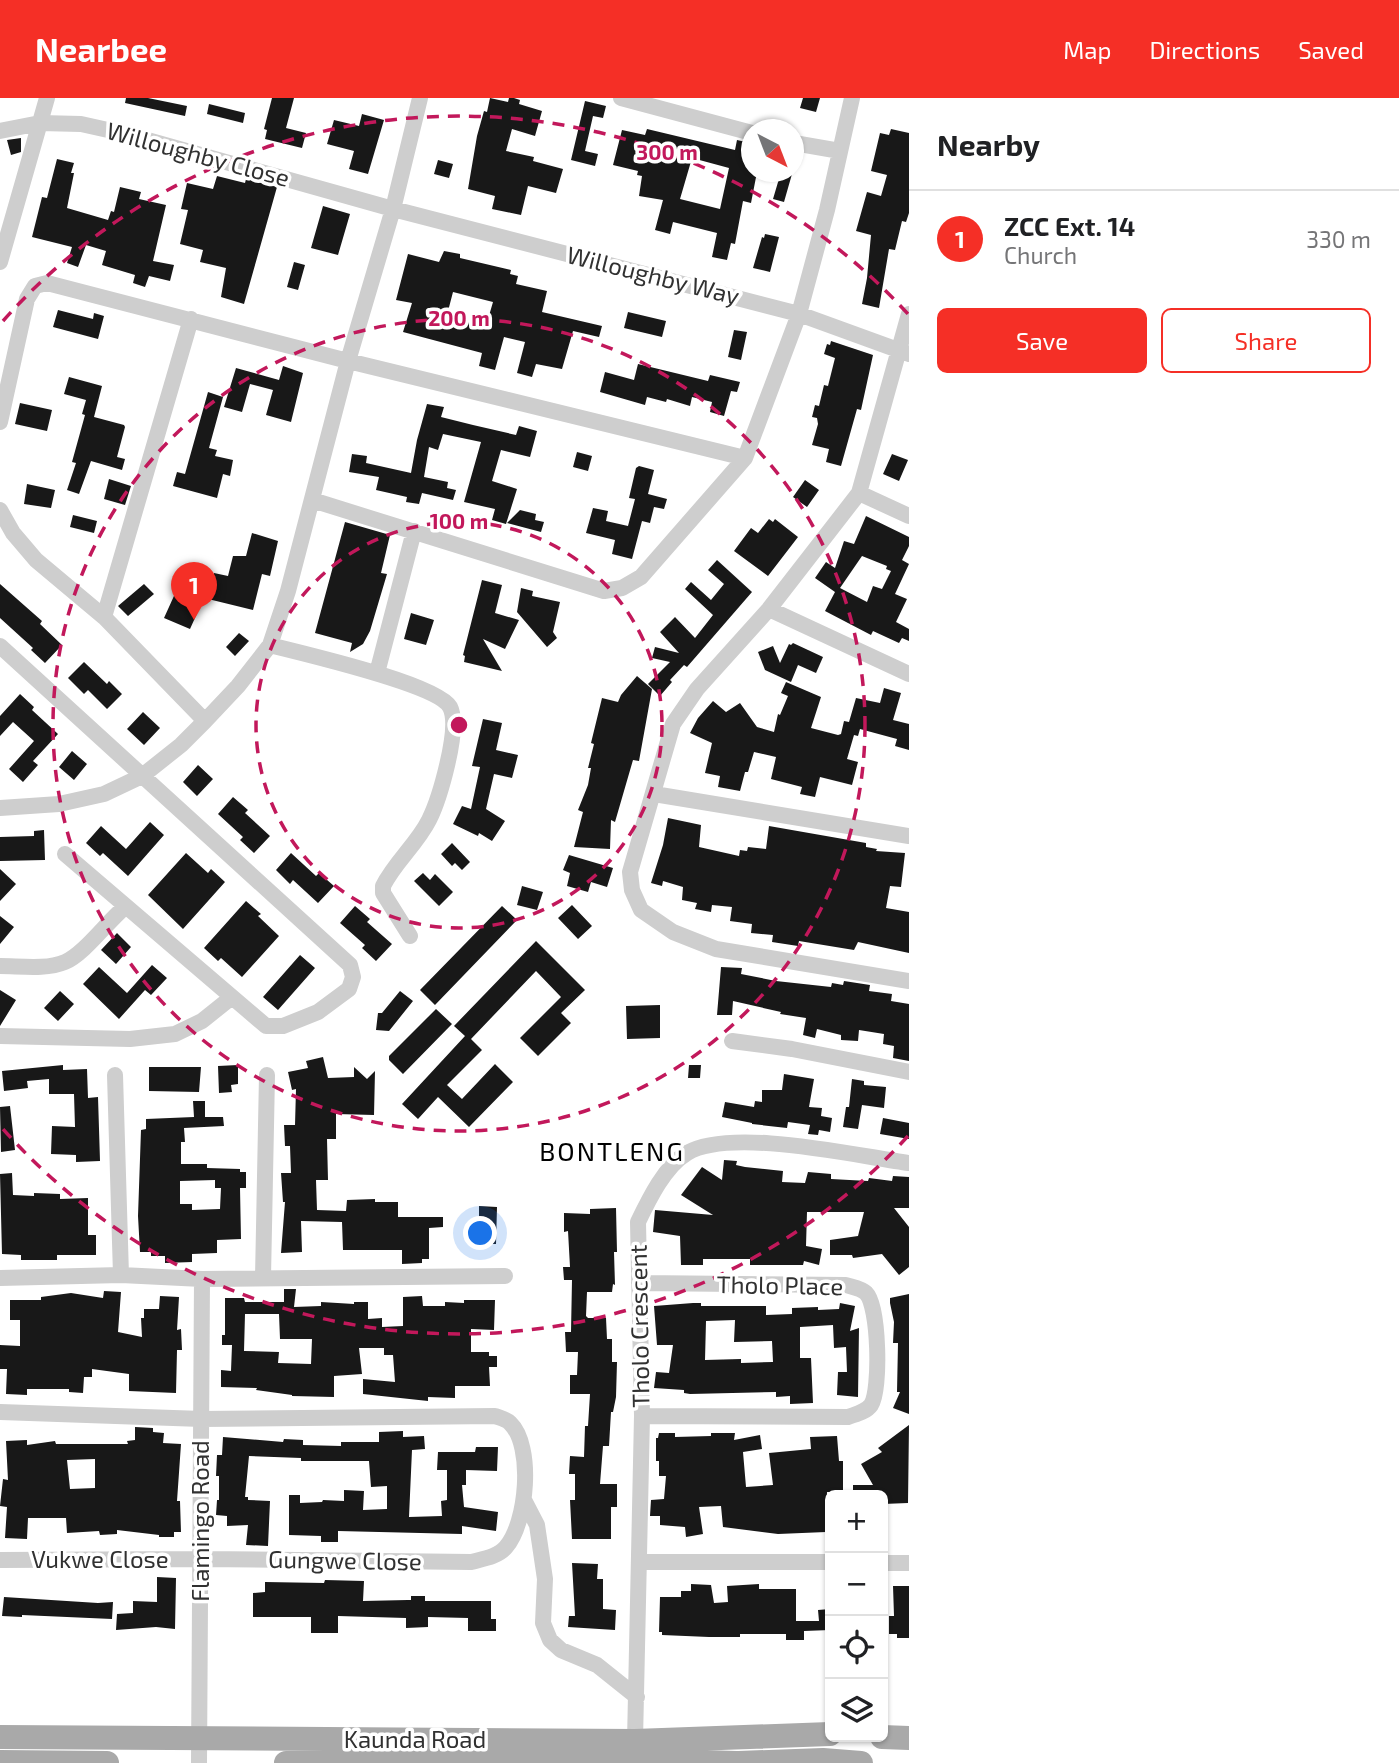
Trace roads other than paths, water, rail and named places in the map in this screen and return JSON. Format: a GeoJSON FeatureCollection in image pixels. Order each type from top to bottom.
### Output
{"type":"FeatureCollection","features":[{"type":"Feature","properties":{"kind":"main road","name":"Kaunda Road"},"geometry":{"type":"LineString","coordinates":[[0,1737],[199,1751],[825,1734]]}},
{"type":"Feature","properties":{"kind":"main road"},"geometry":{"type":"LineString","coordinates":[[888,1737],[909,1738]]}},
{"type":"Feature","properties":{"kind":"main road"},"geometry":{"type":"LineString","coordinates":[[286,1763],[643,1760],[738,1763],[823,1760],[861,1763]]}},
{"type":"Feature","properties":{"kind":"main road"},"geometry":{"type":"LineString","coordinates":[[0,1762],[107,1763]]}},
{"type":"Feature","properties":{"kind":"street"},"geometry":{"type":"LineString","coordinates":[[0,262],[47,98]]}},
{"type":"Feature","properties":{"kind":"street"},"geometry":{"type":"LineString","coordinates":[[3,805],[59,804],[104,794],[142,776],[181,745],[205,721],[238,686],[270,645],[288,591],[421,98]]}},
{"type":"Feature","properties":{"kind":"street"},"geometry":{"type":"LineString","coordinates":[[621,98],[741,130]]}},
{"type":"Feature","properties":{"kind":"street"},"geometry":{"type":"LineString","coordinates":[[312,500],[604,591],[622,588],[641,577],[746,458],[799,314],[852,98]]}},
{"type":"Feature","properties":{"kind":"street","name":"Willoughby Close"},"geometry":{"type":"LineString","coordinates":[[0,131],[40,123],[81,124],[127,134],[393,209]]}},
{"type":"Feature","properties":{"kind":"street"},"geometry":{"type":"LineString","coordinates":[[804,145],[840,151]]}},
{"type":"Feature","properties":{"kind":"street","name":"Willoughby Way"},"geometry":{"type":"LineString","coordinates":[[393,209],[799,314],[905,352]]}},
{"type":"Feature","properties":{"kind":"street"},"geometry":{"type":"LineString","coordinates":[[0,422],[26,299],[35,286],[47,283],[348,362],[746,458]]}},
{"type":"Feature","properties":{"kind":"street"},"geometry":{"type":"LineString","coordinates":[[909,314],[905,352],[859,493],[769,609],[697,689],[673,724],[630,872],[632,890],[641,910],[673,932],[716,949],[909,981]]}},
{"type":"Feature","properties":{"kind":"street"},"geometry":{"type":"LineString","coordinates":[[104,617],[191,319]]}},
{"type":"Feature","properties":{"kind":"street"},"geometry":{"type":"LineString","coordinates":[[859,493],[909,516]]}},
{"type":"Feature","properties":{"kind":"street"},"geometry":{"type":"LineString","coordinates":[[0,510],[13,533],[36,560],[104,617],[205,721]]}},
{"type":"Feature","properties":{"kind":"street"},"geometry":{"type":"LineString","coordinates":[[377,673],[414,531]]}},
{"type":"Feature","properties":{"kind":"street"},"geometry":{"type":"LineString","coordinates":[[769,609],[909,674]]}},
{"type":"Feature","properties":{"kind":"street"},"geometry":{"type":"LineString","coordinates":[[270,645],[377,673],[436,695],[450,707],[453,726],[443,789],[428,823],[383,886],[383,893],[410,936]]}},
{"type":"Feature","properties":{"kind":"street"},"geometry":{"type":"LineString","coordinates":[[0,646],[350,965],[353,977],[349,989],[318,1012],[283,1026],[266,1026],[65,854]]}},
{"type":"Feature","properties":{"kind":"street"},"geometry":{"type":"LineString","coordinates":[[654,794],[909,836]]}},
{"type":"Feature","properties":{"kind":"street"},"geometry":{"type":"LineString","coordinates":[[0,966],[46,966],[64,963],[77,955],[107,922],[125,907]]}},
{"type":"Feature","properties":{"kind":"street"},"geometry":{"type":"LineString","coordinates":[[0,1036],[130,1039],[175,1034],[202,1021],[232,997]]}},
{"type":"Feature","properties":{"kind":"street"},"geometry":{"type":"LineString","coordinates":[[732,1041],[792,1049],[909,1072]]}},
{"type":"Feature","properties":{"kind":"street"},"geometry":{"type":"LineString","coordinates":[[263,1278],[267,1075]]}},
{"type":"Feature","properties":{"kind":"street"},"geometry":{"type":"LineString","coordinates":[[115,1076],[121,1275]]}},
{"type":"Feature","properties":{"kind":"street","name":"Tholo Crescent"},"geometry":{"type":"LineString","coordinates":[[635,1741],[642,1416],[638,1222],[652,1193],[687,1153],[718,1142],[766,1143],[909,1163]]}},
{"type":"Feature","properties":{"kind":"street"},"geometry":{"type":"LineString","coordinates":[[0,1278],[121,1275],[202,1279],[505,1276]]}},
{"type":"Feature","properties":{"kind":"street","name":"Flamingo Road"},"geometry":{"type":"LineString","coordinates":[[199,1751],[202,1279]]}},
{"type":"Feature","properties":{"kind":"street","name":"Tholo Place"},"geometry":{"type":"LineString","coordinates":[[639,1283],[855,1287],[866,1293],[872,1303],[876,1327],[877,1368],[874,1398],[869,1408],[848,1417],[642,1416]]}},
{"type":"Feature","properties":{"kind":"street"},"geometry":{"type":"LineString","coordinates":[[0,1412],[202,1419],[495,1416],[509,1421],[518,1435],[526,1474],[524,1500],[537,1525],[545,1579],[543,1623],[550,1640],[561,1650],[597,1665],[636,1697]]}},
{"type":"Feature","properties":{"kind":"street","name":"Gungwe Close"},"geometry":{"type":"LineString","coordinates":[[201,1559],[471,1562],[489,1558],[505,1549],[516,1531],[524,1500]]}},
{"type":"Feature","properties":{"kind":"street","name":"Vukwe Close"},"geometry":{"type":"LineString","coordinates":[[0,1560],[201,1559]]}},
{"type":"Feature","properties":{"kind":"street"},"geometry":{"type":"LineString","coordinates":[[639,1562],[825,1562]]}},
{"type":"Feature","properties":{"kind":"street"},"geometry":{"type":"LineString","coordinates":[[888,1563],[909,1563]]}},
{"type":"Feature","properties":{"kind":"place","name":"ZCC Ext. 14"},"geometry":{"type":"Point","coordinates":[194,620]}},
{"type":"Feature","properties":{"kind":"district","name":"BONTLENG"},"geometry":{"type":"Point","coordinates":[612,1152]}}]}
